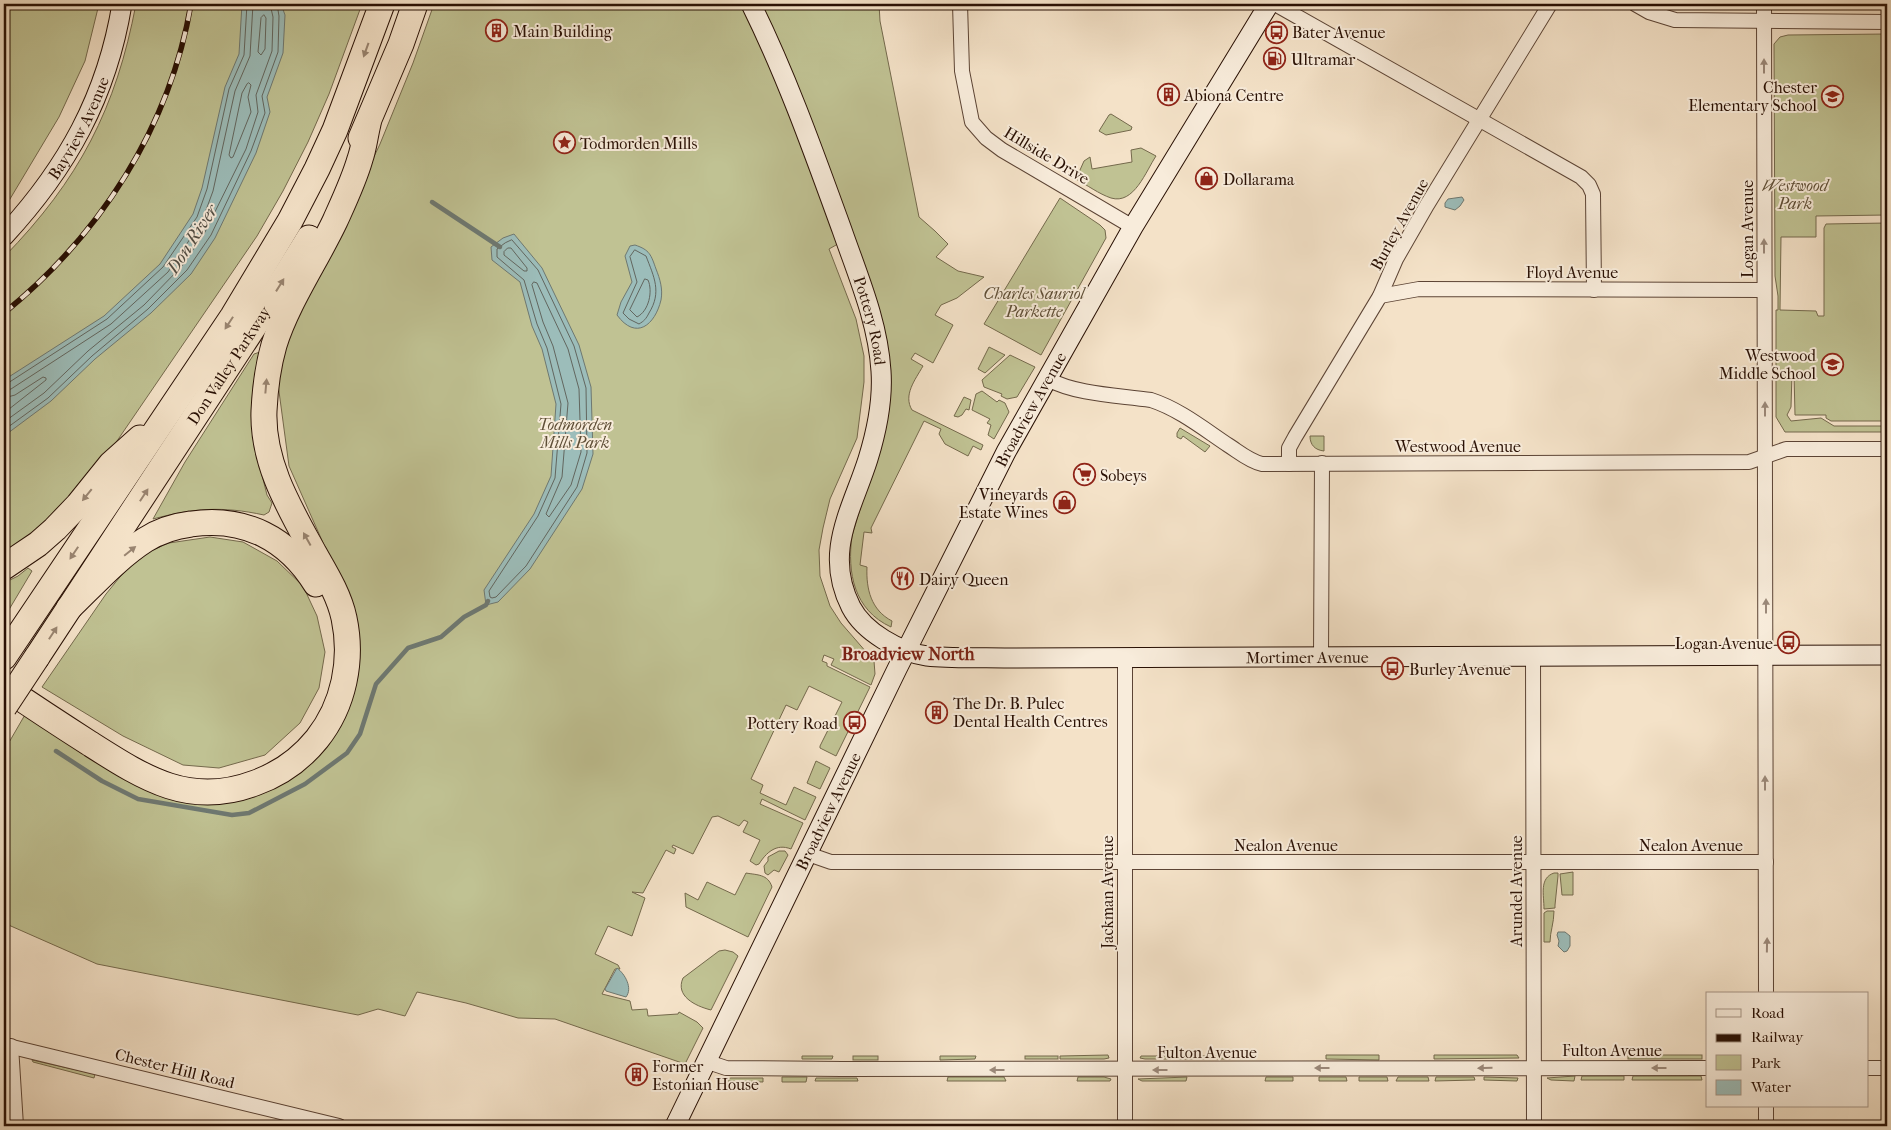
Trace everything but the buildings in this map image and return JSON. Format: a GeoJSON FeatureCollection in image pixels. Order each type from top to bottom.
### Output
{"type":"FeatureCollection","features":[{"type":"Feature","properties":{"kind":"highway","name":"Don Valley Parkway"},"geometry":{"type":"LineString","coordinates":[[9,650],[233,316],[290,221],[317,170],[351,90],[382,4]]}},
{"type":"Feature","properties":{"kind":"highway","name":"Don Valley Parkway"},"geometry":{"type":"LineString","coordinates":[[4,707],[304,248],[368,124],[401,44],[414,4]]}},
{"type":"Feature","properties":{"kind":"highway"},"geometry":{"type":"LineString","coordinates":[[4,687],[130,769],[162,784],[185,791],[222,792],[248,786],[272,776],[289,766],[308,749],[326,727],[339,699],[346,672],[347,647],[344,621],[328,578],[278,483],[267,448],[264,412],[267,376],[274,344],[338,212],[360,161],[368,124]]}},
{"type":"Feature","properties":{"kind":"highway"},"geometry":{"type":"LineString","coordinates":[[4,567],[38,544],[55,529],[78,506],[111,464],[170,411]]}},
{"type":"Feature","properties":{"kind":"highway"},"geometry":{"type":"LineString","coordinates":[[4,673],[150,767],[169,775],[198,781],[226,779],[244,774],[268,765],[284,755],[296,745],[313,724],[322,707],[334,675],[336,657],[335,632],[330,612],[319,588],[301,562],[284,547],[260,532],[240,526],[204,522],[158,532],[128,552],[69,608]]}},
{"type":"Feature","properties":{"kind":"street","name":"Bayview Avenue"},"geometry":{"type":"LineString","coordinates":[[4,236],[49,182],[89,115],[109,61],[122,4]]}},
{"type":"Feature","properties":{"kind":"street","name":"Pottery Road"},"geometry":{"type":"LineString","coordinates":[[751,4],[807,132],[871,312],[878,343],[882,395],[879,415],[868,458],[844,522],[839,548],[839,564],[851,607],[862,623],[888,643],[907,649]]}},
{"type":"Feature","properties":{"kind":"street","name":"Hillside Drive"},"geometry":{"type":"LineString","coordinates":[[960,4],[962,71],[972,122],[986,138],[1002,150],[1133,227]]}},
{"type":"Feature","properties":{"kind":"street","name":"Broadview Avenue"},"geometry":{"type":"LineString","coordinates":[[675,1126],[708,1062],[978,504],[1133,227],[1270,4]]}},
{"type":"Feature","properties":{"kind":"street"},"geometry":{"type":"LineString","coordinates":[[1275,4],[1581,177],[1589,185],[1595,205],[1594,290]]}},
{"type":"Feature","properties":{"kind":"street","name":"Burley Avenue"},"geometry":{"type":"LineString","coordinates":[[1289,464],[1289,448],[1295,437],[1380,296],[1396,259],[1427,205],[1550,4]]}},
{"type":"Feature","properties":{"kind":"street"},"geometry":{"type":"LineString","coordinates":[[1635,4],[1650,12],[1675,20],[1887,22]]}},
{"type":"Feature","properties":{"kind":"street","name":"Logan Avenue"},"geometry":{"type":"LineString","coordinates":[[1764,4],[1766,992]]}},
{"type":"Feature","properties":{"kind":"street","name":"Floyd Avenue"},"geometry":{"type":"LineString","coordinates":[[1380,296],[1419,290],[1764,290]]}},
{"type":"Feature","properties":{"kind":"street","name":"Westwood Avenue"},"geometry":{"type":"LineString","coordinates":[[1047,379],[1064,387],[1079,391],[1151,400],[1180,413],[1255,462],[1262,464],[1749,462],[1766,458],[1786,449],[1887,449]]}},
{"type":"Feature","properties":{"kind":"street"},"geometry":{"type":"LineString","coordinates":[[1321,656],[1322,464]]}},
{"type":"Feature","properties":{"kind":"street","name":"Mortimer Avenue"},"geometry":{"type":"LineString","coordinates":[[907,649],[926,656],[1009,658],[1887,655]]}},
{"type":"Feature","properties":{"kind":"street","name":"Arundel Avenue"},"geometry":{"type":"LineString","coordinates":[[1533,655],[1534,1126]]}},
{"type":"Feature","properties":{"kind":"street","name":"Jackman Avenue"},"geometry":{"type":"LineString","coordinates":[[1125,657],[1125,1126]]}},
{"type":"Feature","properties":{"kind":"street","name":"Nealon Avenue"},"geometry":{"type":"LineString","coordinates":[[808,854],[831,862],[1766,862]]}},
{"type":"Feature","properties":{"kind":"street"},"geometry":{"type":"LineString","coordinates":[[7,1046],[16,1126]]}},
{"type":"Feature","properties":{"kind":"street","name":"Chester Hill Road"},"geometry":{"type":"LineString","coordinates":[[7,1046],[339,1126]]}},
{"type":"Feature","properties":{"kind":"street","name":"Fulton Avenue"},"geometry":{"type":"LineString","coordinates":[[708,1062],[726,1068],[1125,1070],[1706,1068]]}},
{"type":"Feature","properties":{"kind":"street"},"geometry":{"type":"LineString","coordinates":[[1868,1068],[1887,1068]]}},
{"type":"Feature","properties":{"kind":"street"},"geometry":{"type":"LineString","coordinates":[[1766,1108],[1766,1126]]}},
{"type":"Feature","properties":{"kind":"green space"},"geometry":{"type":"Polygon","coordinates":[[[4,4],[99,4],[85,61],[59,117],[4,209],[4,4]]]}},
{"type":"Feature","properties":{"kind":"green space"},"geometry":{"type":"Polygon","coordinates":[[[136,4],[362,4],[329,94],[308,142],[257,236],[104,460],[32,537],[4,554],[4,257],[53,200],[91,141],[117,77],[128,42],[136,4]]]}},
{"type":"Feature","properties":{"kind":"green space","name":"Todmorden Mills Park"},"geometry":{"type":"Polygon","coordinates":[[[434,4],[879,4],[880,21],[919,217],[948,244],[936,257],[958,271],[984,277],[957,298],[941,305],[935,315],[953,325],[933,363],[915,353],[911,359],[923,366],[909,393],[912,410],[983,445],[981,450],[973,446],[968,456],[945,444],[939,434],[941,429],[924,421],[871,528],[872,533],[864,532],[860,565],[867,567],[871,598],[879,611],[892,621],[891,627],[878,620],[869,611],[861,600],[852,577],[852,536],[883,433],[852,236],[829,249],[856,319],[864,356],[864,382],[857,438],[830,499],[823,528],[819,550],[820,576],[830,606],[841,623],[874,661],[875,674],[871,685],[831,665],[834,659],[824,655],[822,661],[827,663],[827,666],[870,687],[836,756],[820,748],[820,746],[842,702],[809,686],[797,710],[786,705],[751,779],[763,785],[760,793],[786,805],[794,787],[816,797],[805,820],[762,799],[760,804],[803,823],[791,849],[786,847],[776,848],[756,865],[750,861],[760,840],[743,832],[748,822],[744,820],[739,826],[718,816],[712,817],[693,854],[673,845],[672,847],[676,849],[674,854],[666,850],[643,893],[632,892],[645,898],[632,936],[608,926],[595,954],[618,965],[620,969],[615,969],[602,994],[630,1001],[632,1010],[647,1009],[648,1016],[678,1014],[679,1012],[697,1022],[703,1028],[685,1064],[555,1019],[518,1018],[466,1003],[417,992],[405,1016],[378,1009],[358,1015],[97,964],[4,923],[4,751],[26,713],[95,761],[241,795],[349,695],[328,554],[289,466],[278,384],[288,338],[380,144],[413,63],[434,4]]]}},
{"type":"Feature","properties":{"kind":"green space"},"geometry":{"type":"Polygon","coordinates":[[[1777,4],[1811,4],[1811,9],[1785,9],[1777,4]]]}},
{"type":"Feature","properties":{"kind":"green space","name":"Westwood Park"},"geometry":{"type":"Polygon","coordinates":[[[1887,34],[1887,215],[1816,216],[1816,237],[1781,237],[1780,310],[1816,311],[1818,316],[1824,316],[1824,228],[1826,224],[1887,223],[1887,421],[1831,421],[1826,418],[1826,415],[1795,415],[1794,373],[1792,373],[1791,407],[1787,415],[1791,421],[1821,418],[1834,426],[1887,426],[1887,432],[1785,432],[1776,417],[1776,310],[1778,310],[1778,296],[1775,276],[1774,44],[1780,37],[1788,35],[1887,34]]]}},
{"type":"Feature","properties":{"kind":"green space"},"geometry":{"type":"Polygon","coordinates":[[[1111,114],[1132,127],[1131,130],[1106,135],[1099,131],[1111,114]]]}},
{"type":"Feature","properties":{"kind":"green space"},"geometry":{"type":"Polygon","coordinates":[[[1141,148],[1156,156],[1133,192],[1126,196],[1119,199],[1111,198],[1076,179],[1084,161],[1090,157],[1092,169],[1132,162],[1131,150],[1141,148]]]}},
{"type":"Feature","properties":{"kind":"green space","name":"Charles Sauriol Parkette"},"geometry":{"type":"Polygon","coordinates":[[[1060,198],[1100,225],[1105,230],[1106,238],[1041,355],[984,324],[1060,198]]]}},
{"type":"Feature","properties":{"kind":"green space"},"geometry":{"type":"Polygon","coordinates":[[[989,347],[1005,355],[985,373],[978,369],[989,347]]]}},
{"type":"Feature","properties":{"kind":"green space"},"geometry":{"type":"Polygon","coordinates":[[[263,351],[259,463],[267,495],[272,503],[269,512],[264,515],[235,510],[208,509],[182,512],[153,519],[185,462],[254,354],[263,351]]]}},
{"type":"Feature","properties":{"kind":"green space"},"geometry":{"type":"Polygon","coordinates":[[[1010,355],[1035,367],[1017,397],[1007,399],[1001,396],[1002,394],[984,387],[982,380],[1010,355]]]}},
{"type":"Feature","properties":{"kind":"green space"},"geometry":{"type":"Polygon","coordinates":[[[982,391],[997,402],[999,400],[1005,403],[1009,412],[994,439],[988,435],[991,425],[987,423],[990,419],[972,410],[976,394],[982,391]]]}},
{"type":"Feature","properties":{"kind":"green space"},"geometry":{"type":"Polygon","coordinates":[[[964,397],[971,400],[969,410],[966,409],[958,417],[954,416],[964,397]]]}},
{"type":"Feature","properties":{"kind":"green space"},"geometry":{"type":"Polygon","coordinates":[[[1180,428],[1210,446],[1205,452],[1183,436],[1181,439],[1177,437],[1180,428]]]}},
{"type":"Feature","properties":{"kind":"green space"},"geometry":{"type":"Polygon","coordinates":[[[1310,436],[1324,436],[1324,451],[1314,447],[1310,436]]]}},
{"type":"Feature","properties":{"kind":"green space"},"geometry":{"type":"Polygon","coordinates":[[[210,537],[243,542],[277,561],[303,586],[317,616],[325,652],[319,688],[300,723],[265,755],[219,768],[183,765],[123,736],[42,687],[106,594],[137,556],[169,543],[210,537]]]}},
{"type":"Feature","properties":{"kind":"green space"},"geometry":{"type":"Polygon","coordinates":[[[28,568],[32,571],[4,618],[4,583],[28,568]]]}},
{"type":"Feature","properties":{"kind":"green space"},"geometry":{"type":"Polygon","coordinates":[[[816,761],[830,768],[820,789],[807,783],[816,761]]]}},
{"type":"Feature","properties":{"kind":"green space"},"geometry":{"type":"Polygon","coordinates":[[[779,851],[785,851],[788,855],[779,872],[774,870],[768,875],[765,873],[764,866],[768,861],[768,857],[779,851]]]}},
{"type":"Feature","properties":{"kind":"green space"},"geometry":{"type":"Polygon","coordinates":[[[1573,872],[1573,895],[1562,895],[1560,874],[1573,872]]]}},
{"type":"Feature","properties":{"kind":"green space"},"geometry":{"type":"Polygon","coordinates":[[[746,873],[765,877],[772,887],[748,937],[686,907],[685,893],[698,900],[707,882],[735,895],[746,873]]]}},
{"type":"Feature","properties":{"kind":"green space"},"geometry":{"type":"Polygon","coordinates":[[[1558,873],[1555,908],[1544,909],[1544,883],[1549,875],[1558,873]]]}},
{"type":"Feature","properties":{"kind":"green space"},"geometry":{"type":"Polygon","coordinates":[[[1554,911],[1550,942],[1544,942],[1544,913],[1554,911]]]}},
{"type":"Feature","properties":{"kind":"green space"},"geometry":{"type":"Polygon","coordinates":[[[719,951],[733,952],[738,956],[711,1010],[693,1003],[684,995],[682,990],[683,978],[719,951]]]}},
{"type":"Feature","properties":{"kind":"green space"},"geometry":{"type":"Polygon","coordinates":[[[1108,1055],[1109,1058],[1104,1059],[1060,1059],[1060,1056],[1108,1055]]]}},
{"type":"Feature","properties":{"kind":"green space"},"geometry":{"type":"Polygon","coordinates":[[[1326,1055],[1379,1055],[1379,1060],[1326,1059],[1326,1055]]]}},
{"type":"Feature","properties":{"kind":"green space"},"geometry":{"type":"Polygon","coordinates":[[[1434,1055],[1517,1055],[1519,1058],[1434,1059],[1434,1055]]]}},
{"type":"Feature","properties":{"kind":"green space"},"geometry":{"type":"Polygon","coordinates":[[[1628,1055],[1702,1055],[1702,1059],[1628,1059],[1628,1055]]]}},
{"type":"Feature","properties":{"kind":"green space"},"geometry":{"type":"Polygon","coordinates":[[[802,1056],[833,1056],[832,1059],[802,1059],[802,1056]]]}},
{"type":"Feature","properties":{"kind":"green space"},"geometry":{"type":"Polygon","coordinates":[[[853,1056],[878,1056],[878,1060],[853,1060],[853,1056]]]}},
{"type":"Feature","properties":{"kind":"green space"},"geometry":{"type":"Polygon","coordinates":[[[940,1056],[976,1056],[975,1059],[940,1060],[940,1056]]]}},
{"type":"Feature","properties":{"kind":"green space"},"geometry":{"type":"Polygon","coordinates":[[[1025,1056],[1058,1056],[1058,1059],[1025,1059],[1025,1056]]]}},
{"type":"Feature","properties":{"kind":"green space"},"geometry":{"type":"Polygon","coordinates":[[[1141,1056],[1242,1056],[1241,1059],[1145,1059],[1140,1058],[1141,1056]]]}},
{"type":"Feature","properties":{"kind":"green space"},"geometry":{"type":"Polygon","coordinates":[[[32,1060],[95,1074],[94,1078],[33,1062],[32,1060]]]}},
{"type":"Feature","properties":{"kind":"green space"},"geometry":{"type":"Polygon","coordinates":[[[1575,1076],[1574,1081],[1551,1080],[1547,1078],[1575,1076]]]}},
{"type":"Feature","properties":{"kind":"green space"},"geometry":{"type":"Polygon","coordinates":[[[1582,1076],[1624,1076],[1624,1080],[1581,1080],[1582,1076]]]}},
{"type":"Feature","properties":{"kind":"green space"},"geometry":{"type":"Polygon","coordinates":[[[1633,1076],[1701,1076],[1702,1080],[1632,1080],[1633,1076]]]}},
{"type":"Feature","properties":{"kind":"green space"},"geometry":{"type":"Polygon","coordinates":[[[782,1077],[807,1077],[806,1082],[782,1082],[782,1077]]]}},
{"type":"Feature","properties":{"kind":"green space"},"geometry":{"type":"Polygon","coordinates":[[[948,1077],[1004,1077],[1006,1081],[947,1081],[948,1077]]]}},
{"type":"Feature","properties":{"kind":"green space"},"geometry":{"type":"Polygon","coordinates":[[[1078,1077],[1104,1077],[1111,1079],[1110,1081],[1077,1081],[1078,1077]]]}},
{"type":"Feature","properties":{"kind":"green space"},"geometry":{"type":"Polygon","coordinates":[[[1187,1077],[1186,1081],[1142,1081],[1138,1079],[1187,1077]]]}},
{"type":"Feature","properties":{"kind":"green space"},"geometry":{"type":"Polygon","coordinates":[[[1266,1077],[1293,1077],[1293,1081],[1265,1081],[1266,1077]]]}},
{"type":"Feature","properties":{"kind":"green space"},"geometry":{"type":"Polygon","coordinates":[[[1319,1077],[1346,1077],[1347,1081],[1319,1081],[1319,1077]]]}},
{"type":"Feature","properties":{"kind":"green space"},"geometry":{"type":"Polygon","coordinates":[[[1359,1077],[1387,1077],[1388,1081],[1359,1081],[1359,1077]]]}},
{"type":"Feature","properties":{"kind":"green space"},"geometry":{"type":"Polygon","coordinates":[[[1398,1077],[1428,1077],[1429,1081],[1396,1081],[1398,1077]]]}},
{"type":"Feature","properties":{"kind":"green space"},"geometry":{"type":"Polygon","coordinates":[[[1436,1077],[1474,1077],[1475,1080],[1435,1081],[1436,1077]]]}},
{"type":"Feature","properties":{"kind":"green space"},"geometry":{"type":"Polygon","coordinates":[[[1484,1077],[1518,1078],[1517,1081],[1484,1080],[1484,1077]]]}},
{"type":"Feature","properties":{"kind":"green space"},"geometry":{"type":"Polygon","coordinates":[[[763,1078],[763,1082],[725,1081],[725,1079],[763,1078]]]}},
{"type":"Feature","properties":{"kind":"green space"},"geometry":{"type":"Polygon","coordinates":[[[816,1078],[857,1078],[858,1081],[815,1081],[816,1078]]]}},
{"type":"Feature","properties":{"kind":"water","name":"Don River"},"geometry":{"type":"Polygon","coordinates":[[[242,4],[281,4],[285,15],[283,53],[267,97],[270,112],[256,153],[215,238],[191,274],[151,313],[95,359],[51,401],[4,436],[4,380],[104,316],[160,264],[193,214],[202,188],[225,87],[239,54],[242,4]]]}},
{"type":"Feature","properties":{"kind":"water"},"geometry":{"type":"Polygon","coordinates":[[[1462,197],[1464,200],[1455,210],[1445,207],[1448,199],[1462,197]]]}},
{"type":"Feature","properties":{"kind":"water"},"geometry":{"type":"Polygon","coordinates":[[[514,234],[542,268],[579,345],[591,387],[593,454],[582,489],[530,569],[498,602],[486,605],[484,590],[534,514],[551,476],[556,404],[542,349],[532,326],[520,282],[492,260],[491,247],[503,238],[514,234]]]}},
{"type":"Feature","properties":{"kind":"water"},"geometry":{"type":"Polygon","coordinates":[[[635,245],[647,251],[651,257],[659,277],[662,292],[654,317],[644,327],[638,328],[624,323],[617,315],[621,302],[632,282],[625,256],[630,246],[635,245]]]}},
{"type":"Feature","properties":{"kind":"water"},"geometry":{"type":"Polygon","coordinates":[[[1558,932],[1565,932],[1570,936],[1570,946],[1567,951],[1564,952],[1558,946],[1558,932]]]}},
{"type":"Feature","properties":{"kind":"water"},"geometry":{"type":"Polygon","coordinates":[[[617,968],[627,981],[629,990],[626,997],[606,991],[605,989],[617,968]]]}},
{"type":"Feature","properties":{"kind":"waterway"},"geometry":{"type":"LineString","coordinates":[[432,202],[500,247]]}},
{"type":"Feature","properties":{"kind":"waterway"},"geometry":{"type":"LineString","coordinates":[[56,751],[102,781],[138,799],[232,815],[249,813],[305,784],[347,753],[360,734],[376,684],[408,648],[441,637],[464,617],[486,605],[488,601]]}},
{"type":"Feature","properties":{"kind":"railway"},"geometry":{"type":"LineString","coordinates":[[4,313],[39,282],[71,249],[100,213],[126,175],[148,135],[166,93],[181,49],[191,4]]}},
{"type":"Feature","properties":{"kind":"place","name":"Main Building"},"geometry":{"type":"Point","coordinates":[497,31]}},
{"type":"Feature","properties":{"kind":"place","name":"Bater Avenue"},"geometry":{"type":"Point","coordinates":[1276,32]}},
{"type":"Feature","properties":{"kind":"place","name":"Ultramar"},"geometry":{"type":"Point","coordinates":[1275,59]}},
{"type":"Feature","properties":{"kind":"place","name":"Abiona Centre"},"geometry":{"type":"Point","coordinates":[1168,95]}},
{"type":"Feature","properties":{"kind":"place","name":"Chester Elementary School"},"geometry":{"type":"Point","coordinates":[1833,96]}},
{"type":"Feature","properties":{"kind":"place","name":"Todmorden Mills"},"geometry":{"type":"Point","coordinates":[564,143]}},
{"type":"Feature","properties":{"kind":"place","name":"Dollarama"},"geometry":{"type":"Point","coordinates":[1207,179]}},
{"type":"Feature","properties":{"kind":"place","name":"Westwood Middle School"},"geometry":{"type":"Point","coordinates":[1832,364]}},
{"type":"Feature","properties":{"kind":"place","name":"Sobeys"},"geometry":{"type":"Point","coordinates":[1084,475]}},
{"type":"Feature","properties":{"kind":"place","name":"Vineyards Estate Wines"},"geometry":{"type":"Point","coordinates":[1064,503]}},
{"type":"Feature","properties":{"kind":"place","name":"Dairy Queen"},"geometry":{"type":"Point","coordinates":[903,579]}},
{"type":"Feature","properties":{"kind":"place","name":"Logan Avenue"},"geometry":{"type":"Point","coordinates":[1789,643]}},
{"type":"Feature","properties":{"kind":"place","name":"Burley Avenue"},"geometry":{"type":"Point","coordinates":[1393,669]}},
{"type":"Feature","properties":{"kind":"place","name":"The Dr. B. Pulec Dental Health Centres"},"geometry":{"type":"Point","coordinates":[937,712]}},
{"type":"Feature","properties":{"kind":"place","name":"Pottery Road"},"geometry":{"type":"Point","coordinates":[854,723]}},
{"type":"Feature","properties":{"kind":"place","name":"Former Estonian House"},"geometry":{"type":"Point","coordinates":[636,1075]}},
{"type":"Feature","properties":{"kind":"district","name":"Broadview North"},"geometry":{"type":"Point","coordinates":[908,654]}}]}
